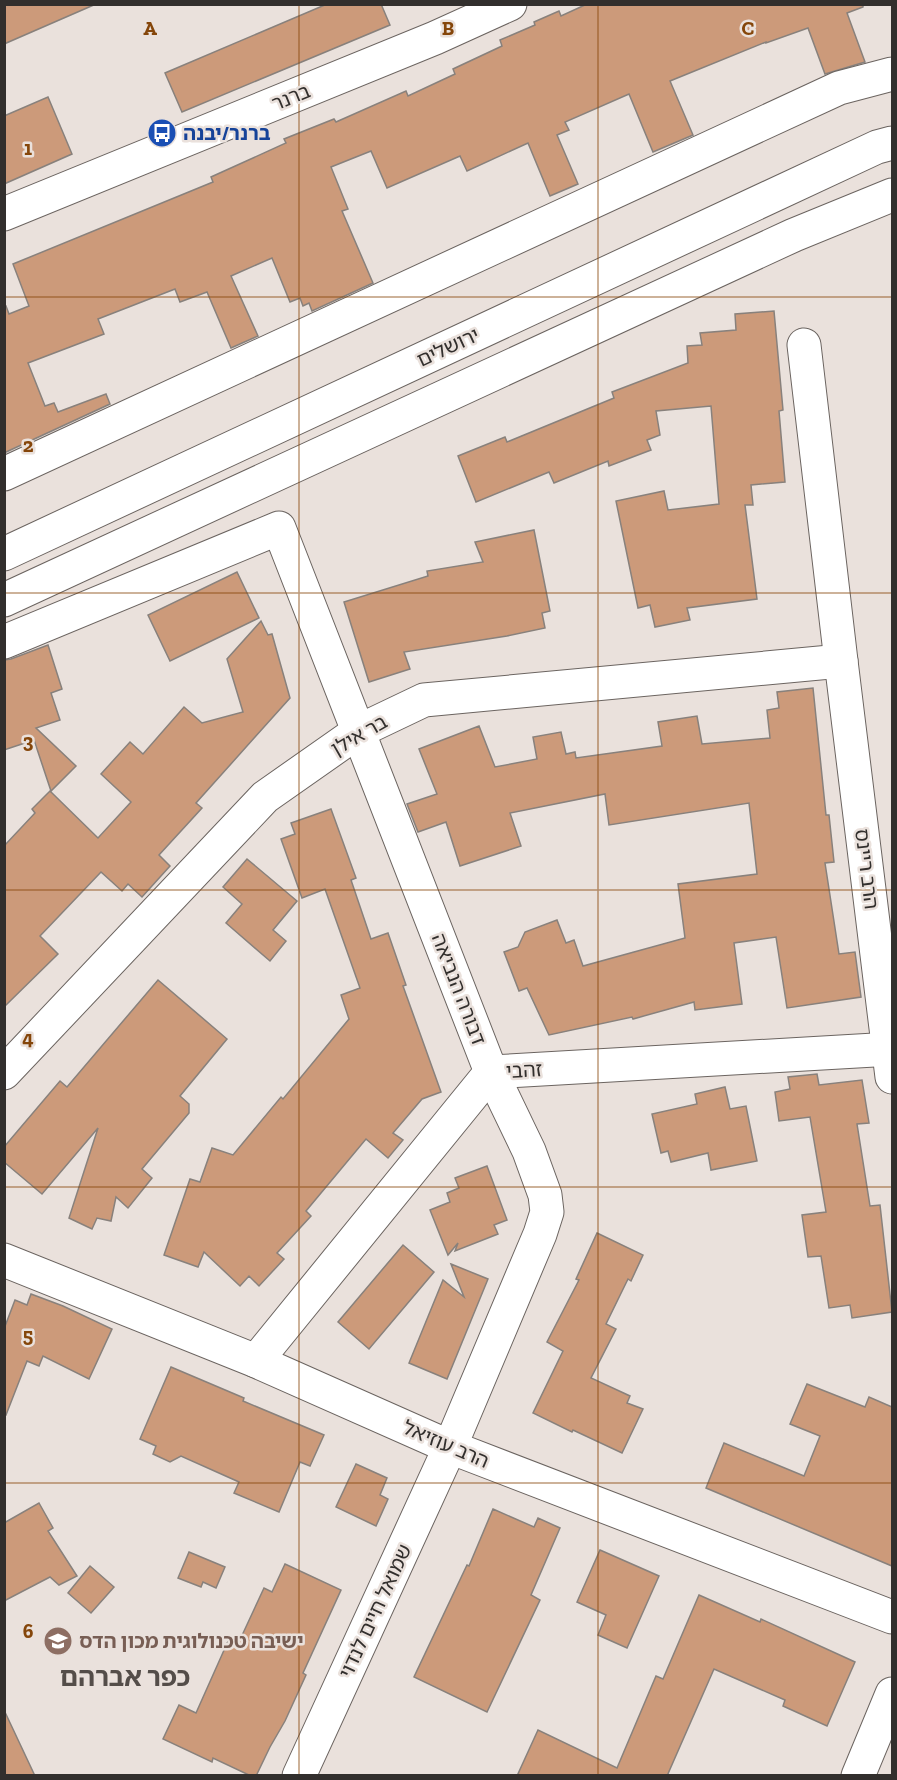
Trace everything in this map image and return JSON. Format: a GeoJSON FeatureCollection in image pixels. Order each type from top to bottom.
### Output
{"type":"FeatureCollection","features":[{"type":"Feature","properties":{"kind":"main road","name":"ברנר"},"geometry":{"type":"LineString","coordinates":[[4,214],[435,38],[510,4]]}},
{"type":"Feature","properties":{"kind":"main road"},"geometry":{"type":"LineString","coordinates":[[4,474],[839,88],[892,74]]}},
{"type":"Feature","properties":{"kind":"main road","name":"ירושלים"},"geometry":{"type":"LineString","coordinates":[[4,554],[877,147],[892,143]]}},
{"type":"Feature","properties":{"kind":"main road"},"geometry":{"type":"LineString","coordinates":[[4,600],[794,235],[892,195]]}},
{"type":"Feature","properties":{"kind":"main road","name":"הרב ריינס"},"geometry":{"type":"LineString","coordinates":[[804,345],[891,1058]]}},
{"type":"Feature","properties":{"kind":"main road"},"geometry":{"type":"LineString","coordinates":[[4,532],[343,396]]}},
{"type":"Feature","properties":{"kind":"main road","name":"דבורה הנביאה"},"geometry":{"type":"LineString","coordinates":[[4,642],[279,528],[491,1072],[529,1151],[545,1195],[547,1212],[540,1234],[450,1447]]}},
{"type":"Feature","properties":{"kind":"main road","name":"בר אילן"},"geometry":{"type":"LineString","coordinates":[[4,1073],[265,797],[359,732],[424,700],[841,661]]}},
{"type":"Feature","properties":{"kind":"main road","name":"זהבי"},"geometry":{"type":"LineString","coordinates":[[256,1361],[491,1072],[891,1058]]}},
{"type":"Feature","properties":{"kind":"main road","name":"הרב עוזיאל"},"geometry":{"type":"LineString","coordinates":[[4,1260],[256,1361],[450,1447],[892,1617]]}},
{"type":"Feature","properties":{"kind":"main road","name":"שמואל חיים לנדוי"},"geometry":{"type":"LineString","coordinates":[[299,1776],[450,1447]]}},
{"type":"Feature","properties":{"kind":"main road"},"geometry":{"type":"LineString","coordinates":[[858,1776],[892,1694]]}},
{"type":"Feature","properties":{"kind":"building"},"geometry":{"type":"Polygon","coordinates":[[[4,4],[96,4],[4,44],[4,4]]]}},
{"type":"Feature","properties":{"kind":"building"},"geometry":{"type":"Polygon","coordinates":[[[327,4],[381,4],[390,25],[182,112],[165,73],[327,4]]]}},
{"type":"Feature","properties":{"kind":"building"},"geometry":{"type":"Polygon","coordinates":[[[587,4],[863,4],[863,7],[847,13],[865,62],[825,74],[808,28],[766,42],[670,81],[693,135],[653,152],[629,94],[565,122],[569,130],[557,135],[578,184],[550,196],[528,143],[467,171],[460,156],[387,188],[371,151],[331,167],[348,209],[342,211],[373,283],[312,311],[309,303],[303,306],[300,298],[290,302],[272,258],[231,276],[258,336],[231,348],[207,292],[180,302],[175,289],[98,319],[104,334],[28,363],[45,406],[54,403],[58,412],[106,394],[110,404],[4,453],[4,307],[6,306],[9,314],[29,306],[13,264],[213,182],[211,177],[286,143],[284,139],[334,119],[336,122],[406,91],[408,96],[455,74],[453,69],[502,46],[500,40],[535,25],[534,22],[559,11],[561,16],[587,4]]]}},
{"type":"Feature","properties":{"kind":"building"},"geometry":{"type":"Polygon","coordinates":[[[48,97],[72,154],[4,184],[4,116],[48,97]]]}},
{"type":"Feature","properties":{"kind":"building"},"geometry":{"type":"Polygon","coordinates":[[[774,311],[783,410],[779,411],[785,482],[751,485],[753,505],[745,505],[757,599],[687,608],[690,620],[655,627],[650,605],[638,608],[616,501],[664,491],[668,510],[719,504],[711,406],[656,411],[660,435],[647,440],[651,450],[609,466],[608,461],[554,483],[549,472],[476,502],[458,456],[505,437],[507,442],[614,398],[612,392],[688,363],[687,346],[702,345],[700,333],[736,330],[735,314],[774,311]]]}},
{"type":"Feature","properties":{"kind":"building"},"geometry":{"type":"Polygon","coordinates":[[[534,530],[550,611],[542,613],[545,628],[404,652],[410,669],[369,682],[344,602],[428,576],[427,571],[483,562],[475,542],[534,530]]]}},
{"type":"Feature","properties":{"kind":"building"},"geometry":{"type":"Polygon","coordinates":[[[237,572],[259,618],[170,661],[148,615],[237,572]]]}},
{"type":"Feature","properties":{"kind":"building"},"geometry":{"type":"Polygon","coordinates":[[[261,621],[268,635],[272,634],[290,698],[196,803],[202,808],[159,855],[170,866],[142,897],[128,884],[122,891],[101,872],[40,936],[58,954],[4,1007],[4,846],[35,813],[32,809],[50,791],[98,838],[131,802],[101,774],[130,742],[143,754],[184,707],[202,723],[243,712],[227,659],[261,621]]]}},
{"type":"Feature","properties":{"kind":"building"},"geometry":{"type":"Polygon","coordinates":[[[48,645],[62,689],[51,693],[60,720],[36,728],[76,766],[51,791],[34,740],[4,750],[4,660],[48,645]]]}},
{"type":"Feature","properties":{"kind":"building"},"geometry":{"type":"Polygon","coordinates":[[[813,688],[826,815],[829,815],[834,862],[825,863],[839,954],[855,952],[861,997],[787,1008],[776,937],[734,943],[742,1004],[695,1010],[694,1002],[633,1019],[632,1017],[549,1035],[527,988],[519,991],[504,952],[518,947],[525,932],[557,920],[566,943],[574,940],[583,966],[685,938],[678,884],[757,874],[749,803],[609,825],[605,794],[510,813],[521,846],[460,866],[446,822],[418,832],[407,804],[437,794],[419,749],[479,726],[495,767],[537,759],[533,737],[561,732],[566,754],[575,752],[576,758],[662,746],[658,722],[697,716],[702,744],[770,738],[767,710],[779,708],[777,692],[813,688]]]}},
{"type":"Feature","properties":{"kind":"building"},"geometry":{"type":"Polygon","coordinates":[[[331,809],[356,878],[351,880],[371,939],[388,933],[406,985],[403,986],[441,1092],[422,1099],[393,1133],[403,1140],[388,1158],[366,1139],[306,1211],[311,1216],[277,1253],[284,1259],[259,1286],[249,1276],[240,1286],[204,1252],[198,1267],[164,1255],[190,1179],[200,1182],[212,1148],[233,1155],[349,1019],[341,995],[360,988],[325,889],[302,898],[281,839],[295,834],[291,823],[331,809]]]}},
{"type":"Feature","properties":{"kind":"building"},"geometry":{"type":"Polygon","coordinates":[[[247,859],[297,901],[273,930],[286,941],[270,961],[226,923],[242,904],[223,887],[247,859]]]}},
{"type":"Feature","properties":{"kind":"building"},"geometry":{"type":"Polygon","coordinates":[[[158,980],[227,1039],[180,1096],[189,1104],[189,1113],[142,1169],[152,1178],[128,1208],[116,1197],[111,1221],[97,1218],[92,1229],[69,1218],[98,1128],[42,1194],[4,1162],[4,1147],[60,1081],[67,1087],[158,980]]]}},
{"type":"Feature","properties":{"kind":"building"},"geometry":{"type":"Polygon","coordinates":[[[817,1074],[819,1085],[862,1080],[869,1123],[857,1124],[870,1206],[880,1205],[892,1312],[852,1318],[850,1305],[829,1308],[821,1256],[808,1257],[802,1215],[826,1212],[810,1117],[779,1121],[775,1092],[790,1089],[788,1077],[817,1074]]]}},
{"type":"Feature","properties":{"kind":"building"},"geometry":{"type":"Polygon","coordinates":[[[725,1087],[730,1109],[746,1106],[757,1161],[711,1170],[708,1153],[671,1162],[668,1151],[661,1153],[652,1114],[697,1104],[695,1094],[725,1087]]]}},
{"type":"Feature","properties":{"kind":"building"},"geometry":{"type":"Polygon","coordinates":[[[487,1166],[507,1220],[494,1225],[498,1234],[455,1251],[458,1243],[448,1255],[430,1210],[450,1202],[447,1193],[459,1188],[455,1178],[487,1166]]]}},
{"type":"Feature","properties":{"kind":"building"},"geometry":{"type":"Polygon","coordinates":[[[597,1233],[643,1255],[631,1281],[628,1279],[606,1324],[616,1329],[591,1378],[630,1396],[627,1403],[643,1409],[622,1453],[533,1413],[563,1351],[547,1342],[579,1280],[576,1279],[597,1233]]]}},
{"type":"Feature","properties":{"kind":"building"},"geometry":{"type":"Polygon","coordinates":[[[403,1245],[434,1272],[369,1349],[338,1322],[403,1245]]]}},
{"type":"Feature","properties":{"kind":"building"},"geometry":{"type":"Polygon","coordinates":[[[451,1264],[488,1279],[447,1379],[409,1363],[443,1280],[464,1297],[451,1264]]]}},
{"type":"Feature","properties":{"kind":"building"},"geometry":{"type":"Polygon","coordinates":[[[31,1294],[112,1329],[89,1379],[43,1356],[39,1366],[27,1361],[6,1415],[4,1414],[4,1329],[15,1300],[27,1305],[31,1294]]]}},
{"type":"Feature","properties":{"kind":"building"},"geometry":{"type":"Polygon","coordinates":[[[171,1367],[244,1398],[243,1401],[324,1435],[310,1466],[300,1462],[279,1512],[234,1493],[239,1482],[181,1456],[170,1462],[153,1454],[156,1446],[140,1439],[171,1367]]]}},
{"type":"Feature","properties":{"kind":"building"},"geometry":{"type":"Polygon","coordinates":[[[807,1384],[865,1407],[869,1397],[892,1407],[892,1566],[706,1488],[724,1443],[804,1476],[820,1436],[790,1424],[807,1384]]]}},
{"type":"Feature","properties":{"kind":"building"},"geometry":{"type":"Polygon","coordinates":[[[356,1464],[387,1478],[380,1495],[388,1499],[376,1526],[336,1507],[356,1464]]]}},
{"type":"Feature","properties":{"kind":"building"},"geometry":{"type":"Polygon","coordinates":[[[39,1503],[53,1528],[48,1531],[77,1576],[59,1585],[50,1577],[4,1601],[4,1523],[39,1503]]]}},
{"type":"Feature","properties":{"kind":"building"},"geometry":{"type":"Polygon","coordinates":[[[493,1509],[534,1527],[538,1518],[560,1528],[531,1595],[540,1600],[487,1712],[414,1677],[467,1565],[469,1566],[493,1509]]]}},
{"type":"Feature","properties":{"kind":"building"},"geometry":{"type":"Polygon","coordinates":[[[600,1550],[659,1576],[627,1648],[598,1635],[606,1615],[577,1602],[600,1550]]]}},
{"type":"Feature","properties":{"kind":"building"},"geometry":{"type":"Polygon","coordinates":[[[189,1552],[225,1567],[216,1588],[203,1582],[201,1587],[178,1578],[189,1552]]]}},
{"type":"Feature","properties":{"kind":"building"},"geometry":{"type":"Polygon","coordinates":[[[285,1564],[341,1590],[303,1673],[306,1675],[285,1721],[256,1776],[251,1776],[213,1758],[212,1762],[163,1739],[179,1705],[196,1713],[229,1639],[238,1644],[264,1588],[272,1592],[285,1564]]]}},
{"type":"Feature","properties":{"kind":"building"},"geometry":{"type":"Polygon","coordinates":[[[90,1566],[114,1587],[91,1613],[68,1593],[90,1566]]]}},
{"type":"Feature","properties":{"kind":"building"},"geometry":{"type":"Polygon","coordinates":[[[699,1595],[760,1622],[761,1619],[855,1662],[827,1726],[783,1706],[785,1700],[714,1669],[667,1776],[517,1776],[538,1730],[617,1768],[656,1676],[663,1679],[699,1595]]]}},
{"type":"Feature","properties":{"kind":"building"},"geometry":{"type":"Polygon","coordinates":[[[4,1710],[35,1776],[4,1776],[4,1710]]]}},
{"type":"Feature","properties":{"kind":"place","name":"ברנר/יבנה"},"geometry":{"type":"Point","coordinates":[162,133]}},
{"type":"Feature","properties":{"kind":"place","name":"ישיבה טכנולוגית מכון הדס"},"geometry":{"type":"Point","coordinates":[58,1641]}},
{"type":"Feature","properties":{"kind":"district","name":"כפר אברהם"},"geometry":{"type":"Point","coordinates":[125,1677]}}]}
